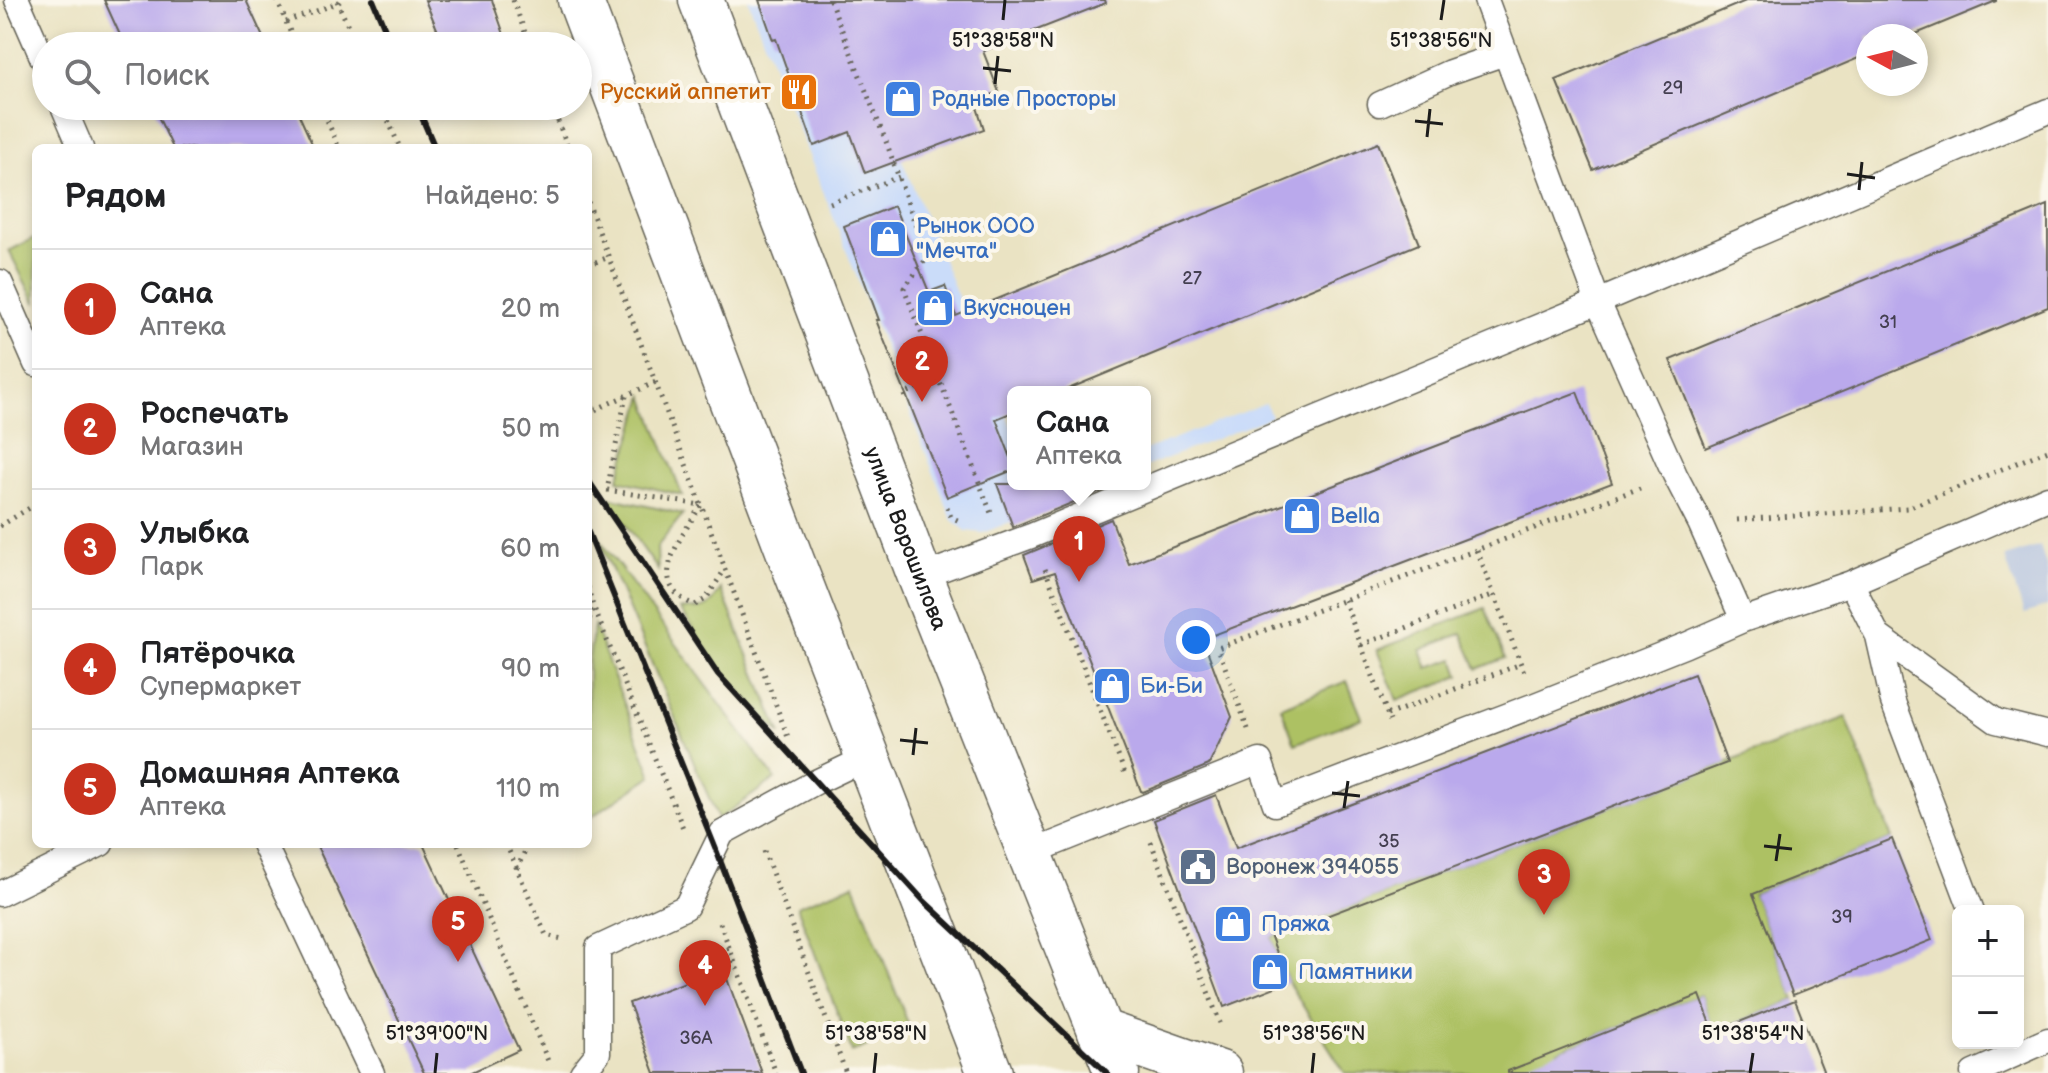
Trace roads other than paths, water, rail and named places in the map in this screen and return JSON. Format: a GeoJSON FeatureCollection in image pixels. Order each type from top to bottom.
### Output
{"type":"FeatureCollection","features":[{"type":"Feature","properties":{"kind":"main road"},"geometry":{"type":"LineString","coordinates":[[580,0],[786,546],[990,1073]]}},
{"type":"Feature","properties":{"kind":"main road","name":"улица Ворошилова"},"geometry":{"type":"LineString","coordinates":[[701,0],[920,577],[1117,1073]]}},
{"type":"Feature","properties":{"kind":"main road"},"geometry":{"type":"LineString","coordinates":[[1100,1031],[1220,1073]]}},
{"type":"Feature","properties":{"kind":"lane"},"geometry":{"type":"LineString","coordinates":[[17,0],[32,34]]}},
{"type":"Feature","properties":{"kind":"lane"},"geometry":{"type":"LineString","coordinates":[[1486,0],[1598,302],[1743,620]]}},
{"type":"Feature","properties":{"kind":"lane"},"geometry":{"type":"LineString","coordinates":[[1380,104],[1450,72],[1505,53]]}},
{"type":"Feature","properties":{"kind":"lane"},"geometry":{"type":"LineString","coordinates":[[1151,486],[1598,302],[2048,111]]}},
{"type":"Feature","properties":{"kind":"lane"},"geometry":{"type":"LineString","coordinates":[[69,120],[79,144]]}},
{"type":"Feature","properties":{"kind":"lane"},"geometry":{"type":"LineString","coordinates":[[0,282],[32,355]]}},
{"type":"Feature","properties":{"kind":"lane"},"geometry":{"type":"LineString","coordinates":[[920,577],[1142,490]]}},
{"type":"Feature","properties":{"kind":"lane"},"geometry":{"type":"LineString","coordinates":[[1030,853],[1260,761],[1275,804],[1535,705],[1743,620],[1851,583],[2047,501]]}},
{"type":"Feature","properties":{"kind":"lane"},"geometry":{"type":"LineString","coordinates":[[1851,583],[1878,636],[1893,702],[1970,905]]}},
{"type":"Feature","properties":{"kind":"lane"},"geometry":{"type":"LineString","coordinates":[[1878,636],[1996,721],[2048,734]]}},
{"type":"Feature","properties":{"kind":"lane"},"geometry":{"type":"LineString","coordinates":[[582,1073],[598,1053],[598,948],[686,907],[722,833],[868,757]]}},
{"type":"Feature","properties":{"kind":"lane"},"geometry":{"type":"LineString","coordinates":[[0,894],[93,848]]}},
{"type":"Feature","properties":{"kind":"lane"},"geometry":{"type":"LineString","coordinates":[[266,848],[372,1073]]}},
{"type":"Feature","properties":{"kind":"lane"},"geometry":{"type":"LineString","coordinates":[[1973,1073],[2048,1040]]}},
{"type":"Feature","properties":{"kind":"railway"},"geometry":{"type":"LineString","coordinates":[[373,0],[386,32]]}},
{"type":"Feature","properties":{"kind":"railway"},"geometry":{"type":"LineString","coordinates":[[423,120],[433,144]]}},
{"type":"Feature","properties":{"kind":"railway"},"geometry":{"type":"LineString","coordinates":[[592,486],[718,674],[924,901],[1107,1073]]}},
{"type":"Feature","properties":{"kind":"railway"},"geometry":{"type":"LineString","coordinates":[[592,542],[715,847],[801,1073]]}},
{"type":"Feature","properties":{"kind":"place","name":"Русский аппетит"},"geometry":{"type":"Point","coordinates":[799,92]}},
{"type":"Feature","properties":{"kind":"place","name":"Родные Просторы"},"geometry":{"type":"Point","coordinates":[903,99]}},
{"type":"Feature","properties":{"kind":"place","name":"Рынок ООО \"Мечта\""},"geometry":{"type":"Point","coordinates":[888,239]}},
{"type":"Feature","properties":{"kind":"place","name":"Вкусноцен"},"geometry":{"type":"Point","coordinates":[935,308]}},
{"type":"Feature","properties":{"kind":"place","name":"Роспечать"},"geometry":{"type":"Point","coordinates":[922,402]}},
{"type":"Feature","properties":{"kind":"place","name":"Bella"},"geometry":{"type":"Point","coordinates":[1302,516]}},
{"type":"Feature","properties":{"kind":"place","name":"Сана"},"geometry":{"type":"Point","coordinates":[1079,582]}},
{"type":"Feature","properties":{"kind":"place","name":"Би-Би"},"geometry":{"type":"Point","coordinates":[1112,686]}},
{"type":"Feature","properties":{"kind":"place","name":"Воронеж 394055"},"geometry":{"type":"Point","coordinates":[1198,867]}},
{"type":"Feature","properties":{"kind":"place","name":"Улыбка"},"geometry":{"type":"Point","coordinates":[1544,915]}},
{"type":"Feature","properties":{"kind":"place","name":"Пряжа"},"geometry":{"type":"Point","coordinates":[1233,924]}},
{"type":"Feature","properties":{"kind":"place","name":"Домашняя Аптека"},"geometry":{"type":"Point","coordinates":[458,962]}},
{"type":"Feature","properties":{"kind":"place","name":"Памятники"},"geometry":{"type":"Point","coordinates":[1270,972]}},
{"type":"Feature","properties":{"kind":"place","name":"Пятёрочка"},"geometry":{"type":"Point","coordinates":[705,1006]}}]}
